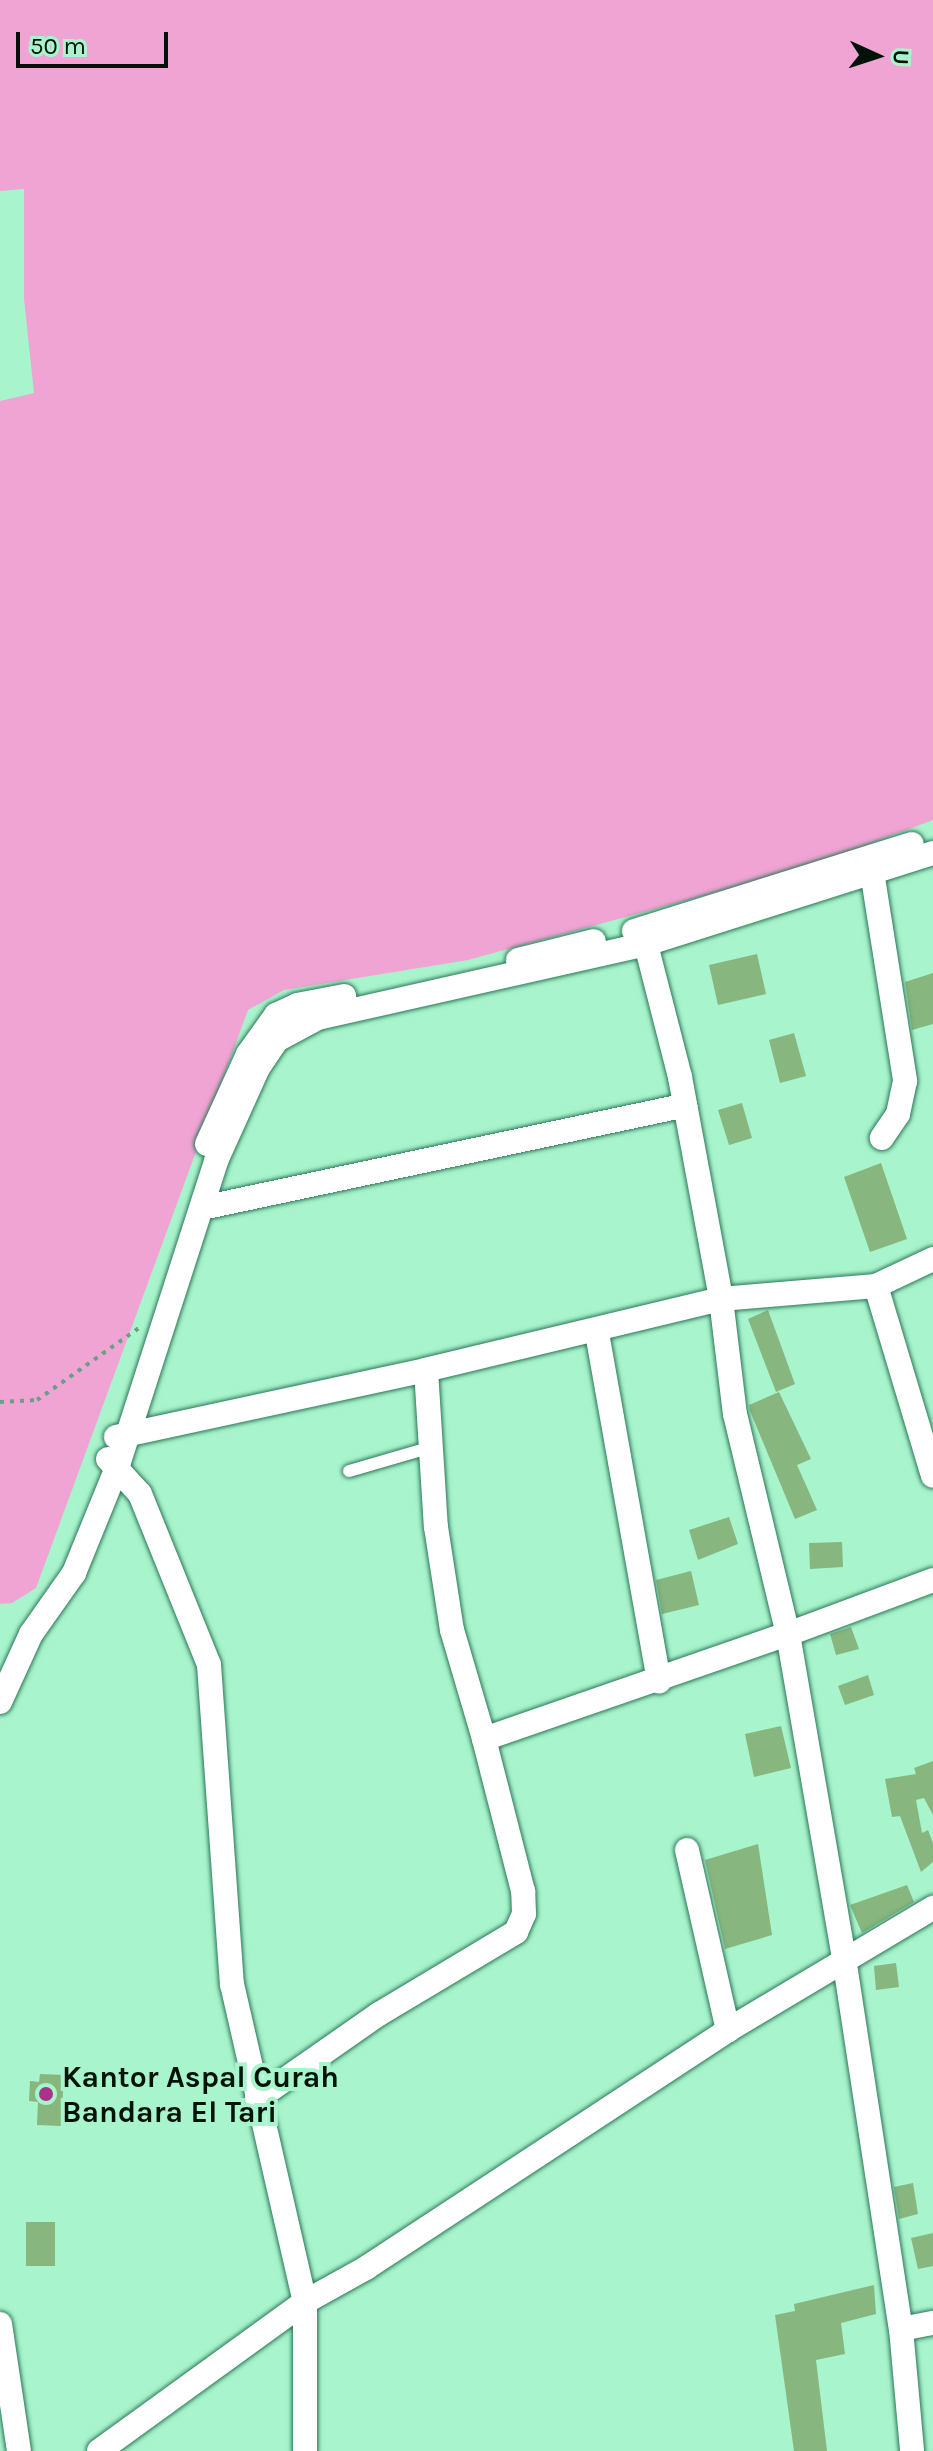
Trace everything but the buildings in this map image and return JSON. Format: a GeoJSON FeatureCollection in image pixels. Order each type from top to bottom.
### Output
{"type":"FeatureCollection","features":[{"type":"Feature","properties":{"kind":"street"},"geometry":{"type":"LineString","coordinates":[[871,865],[933,837]]}},
{"type":"Feature","properties":{"kind":"street"},"geometry":{"type":"LineString","coordinates":[[0,1702],[31,1634],[54,1597],[74,1573],[216,1161],[258,1068],[277,1040],[299,1024],[644,936],[871,865],[933,853]]}},
{"type":"Feature","properties":{"kind":"street"},"geometry":{"type":"LineString","coordinates":[[871,865],[905,1081],[898,1114],[882,1138]]}},
{"type":"Feature","properties":{"kind":"street"},"geometry":{"type":"LineString","coordinates":[[644,936],[685,1105],[721,1299],[735,1414],[788,1634],[844,1958],[901,2329],[912,2451]]}},
{"type":"Feature","properties":{"kind":"street"},"geometry":{"type":"LineString","coordinates":[[305,2451],[305,2302],[257,2099],[231,1971],[209,1665],[162,1539],[116,1449],[148,1323],[221,1109],[248,1054],[276,1015],[297,1005],[644,936]]}},
{"type":"Feature","properties":{"kind":"street"},"geometry":{"type":"LineString","coordinates":[[202,1208],[685,1105]]}},
{"type":"Feature","properties":{"kind":"street"},"geometry":{"type":"LineString","coordinates":[[116,1449],[426,1370],[597,1333],[721,1299],[876,1286],[933,1259]]}},
{"type":"Feature","properties":{"kind":"street"},"geometry":{"type":"LineString","coordinates":[[876,1286],[933,1476]]}},
{"type":"Feature","properties":{"kind":"street"},"geometry":{"type":"LineString","coordinates":[[597,1333],[659,1682]]}},
{"type":"Feature","properties":{"kind":"street"},"geometry":{"type":"LineString","coordinates":[[257,2099],[379,2014],[516,1932],[524,1914],[523,1891],[450,1615],[436,1527],[435,1446],[426,1370]]}},
{"type":"Feature","properties":{"kind":"street"},"geometry":{"type":"LineString","coordinates":[[484,1739],[659,1682],[933,1580]]}},
{"type":"Feature","properties":{"kind":"street"},"geometry":{"type":"LineString","coordinates":[[687,1850],[728,2030]]}},
{"type":"Feature","properties":{"kind":"street"},"geometry":{"type":"LineString","coordinates":[[99,2451],[305,2302],[366,2268],[728,2030],[794,1995],[844,1958],[933,1908]]}},
{"type":"Feature","properties":{"kind":"street"},"geometry":{"type":"LineString","coordinates":[[901,2329],[933,2323]]}},
{"type":"Feature","properties":{"kind":"street"},"geometry":{"type":"LineString","coordinates":[[0,2324],[19,2451]]}},
{"type":"Feature","properties":{"kind":"lane"},"geometry":{"type":"LineString","coordinates":[[349,1471],[435,1446]]}},
{"type":"Feature","properties":{"kind":"path"},"geometry":{"type":"LineString","coordinates":[[0,1402],[37,1400],[148,1323]]}},
{"type":"Feature","properties":{"kind":"shaded area"},"geometry":{"type":"Polygon","coordinates":[[[0,0],[933,0],[933,820],[802,869],[468,960],[284,990],[248,1010],[36,1588],[12,1603],[0,1604],[0,401],[34,393],[24,299],[24,189],[0,191],[0,0]]]}},
{"type":"Feature","properties":{"kind":"place","name":"Kantor Aspal Curah Bandara El Tari"},"geometry":{"type":"Point","coordinates":[46,2094]}}]}
